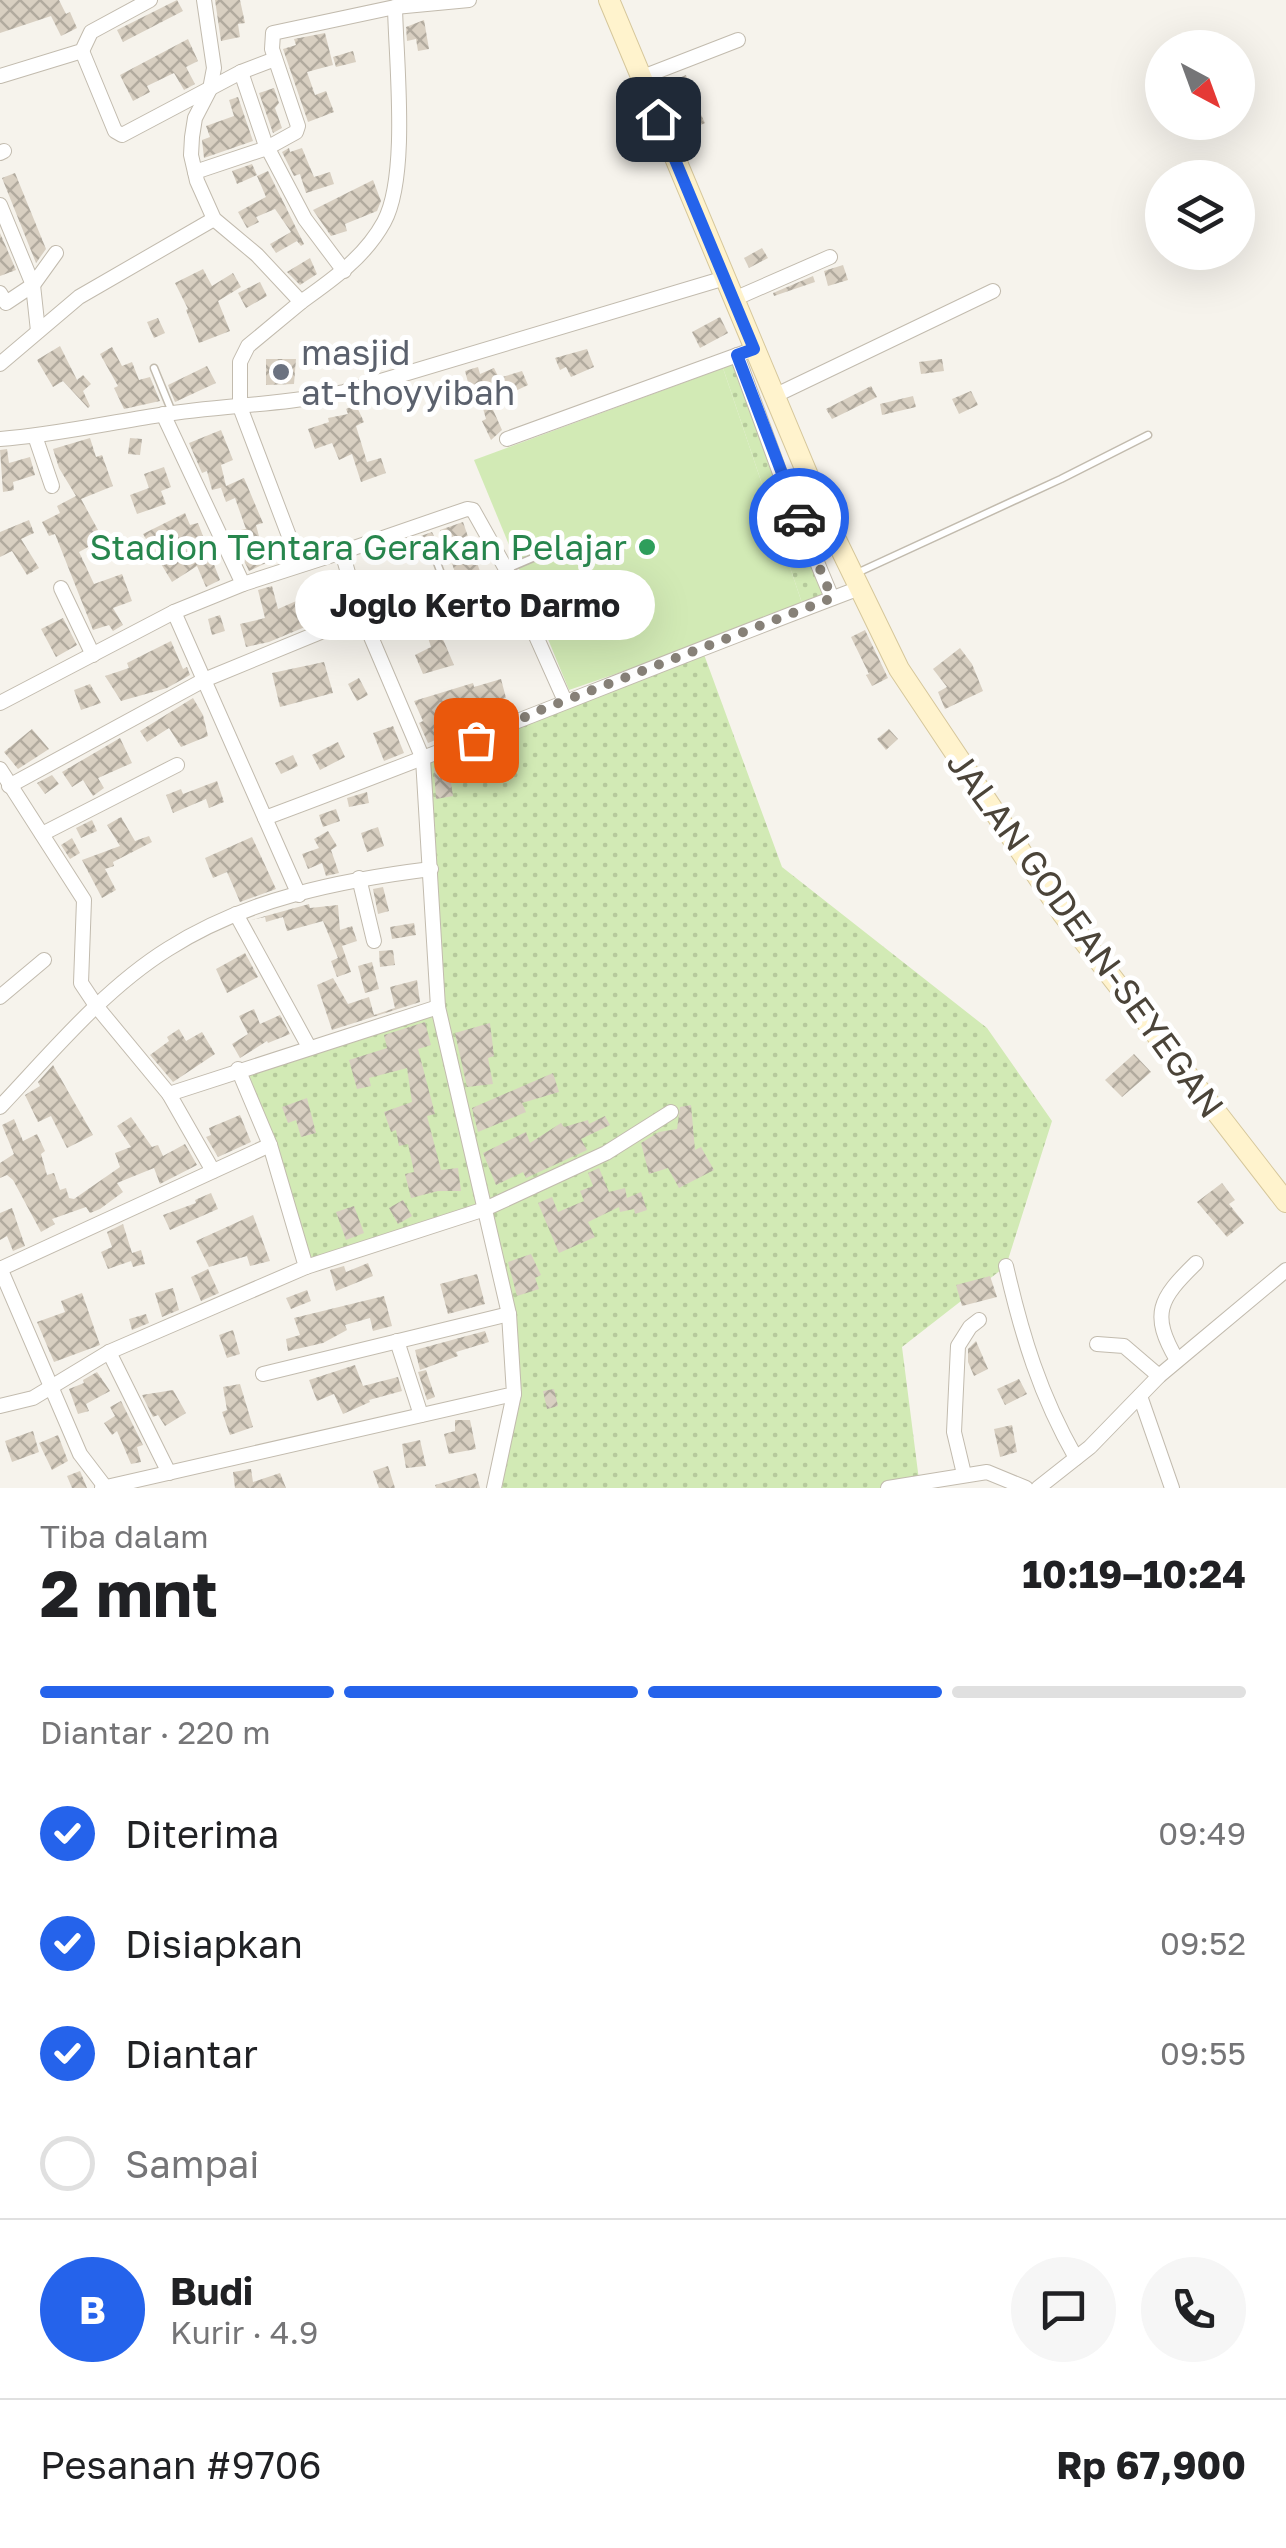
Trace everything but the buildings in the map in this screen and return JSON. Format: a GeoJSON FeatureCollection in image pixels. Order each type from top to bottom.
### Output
{"type":"FeatureCollection","features":[{"type":"Feature","properties":{"kind":"main road","name":"JALAN GODEAN-SEYEGAN"},"geometry":{"type":"LineString","coordinates":[[609,0],[734,299],[745,352],[774,396],[854,582],[899,669],[1062,913],[1286,1202]]}},
{"type":"Feature","properties":{"kind":"street"},"geometry":{"type":"LineString","coordinates":[[0,76],[82,51],[91,32],[150,0]]}},
{"type":"Feature","properties":{"kind":"street"},"geometry":{"type":"LineString","coordinates":[[204,0],[214,68],[210,89],[195,118],[191,155],[195,172],[214,219],[257,254],[300,302]]}},
{"type":"Feature","properties":{"kind":"street"},"geometry":{"type":"LineString","coordinates":[[195,172],[294,136],[298,126],[275,59],[273,32],[395,6],[466,0]]}},
{"type":"Feature","properties":{"kind":"street"},"geometry":{"type":"LineString","coordinates":[[300,565],[240,407],[242,354],[300,302],[344,271],[378,232],[392,201],[398,147],[395,6]]}},
{"type":"Feature","properties":{"kind":"street"},"geometry":{"type":"LineString","coordinates":[[640,78],[738,40]]}},
{"type":"Feature","properties":{"kind":"street"},"geometry":{"type":"LineString","coordinates":[[82,51],[119,134],[124,135],[241,72],[275,59]]}},
{"type":"Feature","properties":{"kind":"street"},"geometry":{"type":"LineString","coordinates":[[241,72],[268,148],[306,220],[344,271]]}},
{"type":"Feature","properties":{"kind":"street"},"geometry":{"type":"LineString","coordinates":[[0,205],[33,285],[38,332]]}},
{"type":"Feature","properties":{"kind":"street"},"geometry":{"type":"LineString","coordinates":[[0,364],[79,297],[214,219]]}},
{"type":"Feature","properties":{"kind":"street"},"geometry":{"type":"LineString","coordinates":[[0,293],[7,303],[33,285],[56,254]]}},
{"type":"Feature","properties":{"kind":"street"},"geometry":{"type":"LineString","coordinates":[[734,299],[830,257]]}},
{"type":"Feature","properties":{"kind":"street"},"geometry":{"type":"LineString","coordinates":[[0,439],[168,414],[300,402],[725,278]]}},
{"type":"Feature","properties":{"kind":"street"},"geometry":{"type":"LineString","coordinates":[[774,396],[994,291]]}},
{"type":"Feature","properties":{"kind":"street"},"geometry":{"type":"LineString","coordinates":[[507,440],[745,352],[781,476],[832,598]]}},
{"type":"Feature","properties":{"kind":"street"},"geometry":{"type":"LineString","coordinates":[[168,414],[243,584]]}},
{"type":"Feature","properties":{"kind":"street"},"geometry":{"type":"LineString","coordinates":[[35,436],[52,486]]}},
{"type":"Feature","properties":{"kind":"street"},"geometry":{"type":"LineString","coordinates":[[0,703],[174,612],[243,584],[468,509],[476,514],[506,569],[564,701]]}},
{"type":"Feature","properties":{"kind":"street"},"geometry":{"type":"LineString","coordinates":[[342,552],[362,615],[423,759],[438,1006],[510,1314],[514,1394],[494,1488]]}},
{"type":"Feature","properties":{"kind":"street"},"geometry":{"type":"LineString","coordinates":[[265,818],[476,740],[564,701],[832,598],[854,582]]}},
{"type":"Feature","properties":{"kind":"street"},"geometry":{"type":"LineString","coordinates":[[61,588],[93,655]]}},
{"type":"Feature","properties":{"kind":"street"},"geometry":{"type":"LineString","coordinates":[[174,612],[299,895]]}},
{"type":"Feature","properties":{"kind":"street"},"geometry":{"type":"LineString","coordinates":[[9,786],[204,680],[362,615]]}},
{"type":"Feature","properties":{"kind":"street"},"geometry":{"type":"LineString","coordinates":[[42,834],[177,765]]}},
{"type":"Feature","properties":{"kind":"street"},"geometry":{"type":"LineString","coordinates":[[0,769],[84,900],[81,983],[169,1094],[213,1171]]}},
{"type":"Feature","properties":{"kind":"street"},"geometry":{"type":"LineString","coordinates":[[0,1106],[97,1007],[167,949],[236,914],[358,878],[432,868]]}},
{"type":"Feature","properties":{"kind":"street"},"geometry":{"type":"LineString","coordinates":[[358,878],[374,941]]}},
{"type":"Feature","properties":{"kind":"street"},"geometry":{"type":"LineString","coordinates":[[236,914],[308,1047]]}},
{"type":"Feature","properties":{"kind":"street"},"geometry":{"type":"LineString","coordinates":[[0,996],[44,960]]}},
{"type":"Feature","properties":{"kind":"street"},"geometry":{"type":"LineString","coordinates":[[169,1094],[438,1006]]}},
{"type":"Feature","properties":{"kind":"street"},"geometry":{"type":"LineString","coordinates":[[238,1069],[270,1144],[306,1267]]}},
{"type":"Feature","properties":{"kind":"street"},"geometry":{"type":"LineString","coordinates":[[0,1406],[33,1398],[109,1352],[306,1267],[484,1210],[606,1154],[671,1112]]}},
{"type":"Feature","properties":{"kind":"street"},"geometry":{"type":"LineString","coordinates":[[270,1144],[0,1269],[80,1454],[105,1488],[514,1394]]}},
{"type":"Feature","properties":{"kind":"street"},"geometry":{"type":"LineString","coordinates":[[1177,1360],[1162,1334],[1162,1319],[1170,1289],[1196,1264]]}},
{"type":"Feature","properties":{"kind":"street"},"geometry":{"type":"LineString","coordinates":[[1006,1266],[1020,1327],[1042,1394],[1076,1458]]}},
{"type":"Feature","properties":{"kind":"street"},"geometry":{"type":"LineString","coordinates":[[1038,1488],[1057,1482],[1159,1376],[1286,1270]]}},
{"type":"Feature","properties":{"kind":"street"},"geometry":{"type":"LineString","coordinates":[[263,1374],[510,1314]]}},
{"type":"Feature","properties":{"kind":"street"},"geometry":{"type":"LineString","coordinates":[[964,1474],[954,1432],[958,1346],[979,1320]]}},
{"type":"Feature","properties":{"kind":"street"},"geometry":{"type":"LineString","coordinates":[[397,1341],[421,1416]]}},
{"type":"Feature","properties":{"kind":"street"},"geometry":{"type":"LineString","coordinates":[[1097,1344],[1130,1349],[1159,1376]]}},
{"type":"Feature","properties":{"kind":"street"},"geometry":{"type":"LineString","coordinates":[[109,1352],[169,1472]]}},
{"type":"Feature","properties":{"kind":"street"},"geometry":{"type":"LineString","coordinates":[[1140,1396],[1172,1488]]}},
{"type":"Feature","properties":{"kind":"street"},"geometry":{"type":"LineString","coordinates":[[888,1488],[987,1472],[1026,1488]]}},
{"type":"Feature","properties":{"kind":"lane"},"geometry":{"type":"LineString","coordinates":[[154,368],[168,414]]}},
{"type":"Feature","properties":{"kind":"lane"},"geometry":{"type":"LineString","coordinates":[[854,582],[1148,435]]}},
{"type":"Feature","properties":{"kind":"lane"},"geometry":{"type":"LineString","coordinates":[[362,615],[428,597],[440,590],[442,576],[430,544]]}},
{"type":"Feature","properties":{"kind":"lane"},"geometry":{"type":"LineString","coordinates":[[506,569],[542,554]]}},
{"type":"Feature","properties":{"kind":"green space"},"geometry":{"type":"Polygon","coordinates":[[[739,362],[832,598],[804,609],[723,368],[739,362]]]}},
{"type":"Feature","properties":{"kind":"green space","name":"Stadion Tentara Gerakan Pelajar"},"geometry":{"type":"Polygon","coordinates":[[[723,368],[804,609],[569,690],[474,460],[723,368]]]}},
{"type":"Feature","properties":{"kind":"green space"},"geometry":{"type":"Polygon","coordinates":[[[702,649],[782,867],[987,1028],[1052,1121],[1006,1266],[902,1347],[920,1488],[492,1488],[514,1394],[509,1314],[485,1210],[301,1270],[238,1069],[438,1006],[423,759],[702,649]]]}},
{"type":"Feature","properties":{"kind":"way so far"},"geometry":{"type":"LineString","coordinates":[[476,740],[538,711],[832,598],[799,518]]}},
{"type":"Feature","properties":{"kind":"place","name":"masjid at-thoyyibah"},"geometry":{"type":"Point","coordinates":[281,372]}},
{"type":"Feature","properties":{"kind":"place","name":"Stadion Tentara Gerakan Pelajar"},"geometry":{"type":"Point","coordinates":[647,547]}},
{"type":"Feature","properties":{"kind":"place","name":"Joglo Kerto Darmo"},"geometry":{"type":"Point","coordinates":[476,740]}},
{"type":"Feature","properties":{"kind":"route"},"geometry":{"type":"LineString","coordinates":[[658,119],[754,349],[737,355],[799,518]]}}]}
